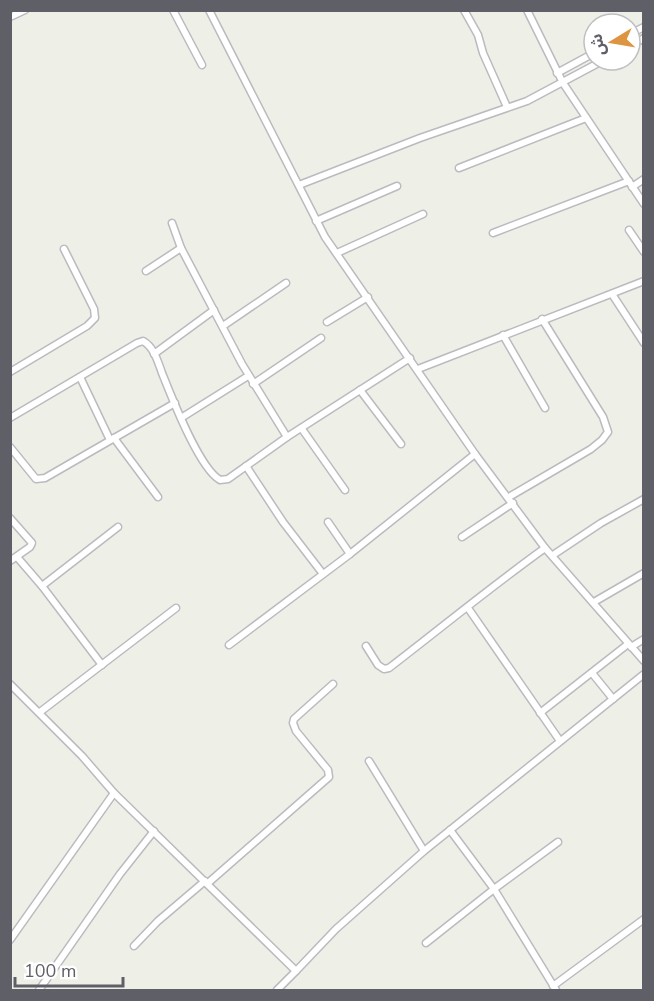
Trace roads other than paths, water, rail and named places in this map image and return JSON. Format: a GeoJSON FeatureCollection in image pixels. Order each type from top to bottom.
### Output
{"type":"FeatureCollection","features":[{"type":"Feature","properties":{"kind":"street"},"geometry":{"type":"LineString","coordinates":[[10,17],[25,10]]}},
{"type":"Feature","properties":{"kind":"street"},"geometry":{"type":"LineString","coordinates":[[172,10],[202,64]]}},
{"type":"Feature","properties":{"kind":"street"},"geometry":{"type":"LineString","coordinates":[[209,10],[316,220],[338,253],[475,454],[545,548],[644,661]]}},
{"type":"Feature","properties":{"kind":"street"},"geometry":{"type":"LineString","coordinates":[[464,10],[478,35],[483,53],[507,107]]}},
{"type":"Feature","properties":{"kind":"street"},"geometry":{"type":"LineString","coordinates":[[527,10],[563,83],[644,204]]}},
{"type":"Feature","properties":{"kind":"street"},"geometry":{"type":"LineString","coordinates":[[557,73],[582,59]]}},
{"type":"Feature","properties":{"kind":"street"},"geometry":{"type":"LineString","coordinates":[[299,185],[526,100],[583,72]]}},
{"type":"Feature","properties":{"kind":"street"},"geometry":{"type":"LineString","coordinates":[[459,168],[586,118]]}},
{"type":"Feature","properties":{"kind":"street"},"geometry":{"type":"LineString","coordinates":[[493,233],[644,179]]}},
{"type":"Feature","properties":{"kind":"street"},"geometry":{"type":"LineString","coordinates":[[316,220],[397,186]]}},
{"type":"Feature","properties":{"kind":"street"},"geometry":{"type":"LineString","coordinates":[[338,253],[423,214]]}},
{"type":"Feature","properties":{"kind":"street"},"geometry":{"type":"LineString","coordinates":[[172,223],[181,248],[248,376],[287,437]]}},
{"type":"Feature","properties":{"kind":"street"},"geometry":{"type":"LineString","coordinates":[[629,230],[644,252]]}},
{"type":"Feature","properties":{"kind":"street"},"geometry":{"type":"LineString","coordinates":[[146,271],[181,248]]}},
{"type":"Feature","properties":{"kind":"street"},"geometry":{"type":"LineString","coordinates":[[10,372],[87,326],[95,318],[94,309],[64,249]]}},
{"type":"Feature","properties":{"kind":"street"},"geometry":{"type":"LineString","coordinates":[[418,369],[644,281]]}},
{"type":"Feature","properties":{"kind":"street"},"geometry":{"type":"LineString","coordinates":[[223,326],[286,283]]}},
{"type":"Feature","properties":{"kind":"street"},"geometry":{"type":"LineString","coordinates":[[612,294],[644,343]]}},
{"type":"Feature","properties":{"kind":"street"},"geometry":{"type":"LineString","coordinates":[[327,322],[368,297]]}},
{"type":"Feature","properties":{"kind":"street"},"geometry":{"type":"LineString","coordinates":[[154,354],[214,310]]}},
{"type":"Feature","properties":{"kind":"street"},"geometry":{"type":"LineString","coordinates":[[509,497],[591,449],[608,432],[603,417],[542,319]]}},
{"type":"Feature","properties":{"kind":"street"},"geometry":{"type":"LineString","coordinates":[[503,335],[545,408]]}},
{"type":"Feature","properties":{"kind":"street"},"geometry":{"type":"LineString","coordinates":[[253,384],[321,338]]}},
{"type":"Feature","properties":{"kind":"street"},"geometry":{"type":"LineString","coordinates":[[10,418],[143,341],[154,354],[181,418],[209,471],[220,480],[228,479],[287,437],[410,358]]}},
{"type":"Feature","properties":{"kind":"street"},"geometry":{"type":"LineString","coordinates":[[181,418],[248,376]]}},
{"type":"Feature","properties":{"kind":"street"},"geometry":{"type":"LineString","coordinates":[[80,377],[112,439],[158,497]]}},
{"type":"Feature","properties":{"kind":"street"},"geometry":{"type":"LineString","coordinates":[[360,390],[400,444]]}},
{"type":"Feature","properties":{"kind":"street"},"geometry":{"type":"LineString","coordinates":[[10,447],[36,479],[45,477],[175,403]]}},
{"type":"Feature","properties":{"kind":"street"},"geometry":{"type":"LineString","coordinates":[[302,429],[345,490]]}},
{"type":"Feature","properties":{"kind":"street"},"geometry":{"type":"LineString","coordinates":[[229,645],[350,554],[475,454]]}},
{"type":"Feature","properties":{"kind":"street"},"geometry":{"type":"LineString","coordinates":[[246,466],[283,522],[323,574]]}},
{"type":"Feature","properties":{"kind":"street"},"geometry":{"type":"LineString","coordinates":[[553,555],[601,523],[644,499]]}},
{"type":"Feature","properties":{"kind":"street"},"geometry":{"type":"LineString","coordinates":[[462,537],[513,503]]}},
{"type":"Feature","properties":{"kind":"street"},"geometry":{"type":"LineString","coordinates":[[10,518],[32,543],[30,547],[10,561]]}},
{"type":"Feature","properties":{"kind":"street"},"geometry":{"type":"LineString","coordinates":[[328,522],[350,554]]}},
{"type":"Feature","properties":{"kind":"street"},"geometry":{"type":"LineString","coordinates":[[42,585],[118,526]]}},
{"type":"Feature","properties":{"kind":"street"},"geometry":{"type":"LineString","coordinates":[[366,646],[378,665],[384,669],[389,668],[468,608],[512,571],[545,548]]}},
{"type":"Feature","properties":{"kind":"street"},"geometry":{"type":"LineString","coordinates":[[17,557],[42,585],[102,665]]}},
{"type":"Feature","properties":{"kind":"street"},"geometry":{"type":"LineString","coordinates":[[594,602],[644,573]]}},
{"type":"Feature","properties":{"kind":"street"},"geometry":{"type":"LineString","coordinates":[[40,712],[176,608]]}},
{"type":"Feature","properties":{"kind":"street"},"geometry":{"type":"LineString","coordinates":[[468,608],[560,741]]}},
{"type":"Feature","properties":{"kind":"street"},"geometry":{"type":"LineString","coordinates":[[540,713],[592,673],[630,646],[644,639]]}},
{"type":"Feature","properties":{"kind":"street"},"geometry":{"type":"LineString","coordinates":[[592,673],[613,699]]}},
{"type":"Feature","properties":{"kind":"street"},"geometry":{"type":"LineString","coordinates":[[277,990],[336,929],[424,851],[644,674]]}},
{"type":"Feature","properties":{"kind":"street"},"geometry":{"type":"LineString","coordinates":[[10,684],[40,712],[114,793],[296,971]]}},
{"type":"Feature","properties":{"kind":"street"},"geometry":{"type":"LineString","coordinates":[[134,946],[158,921],[329,777],[328,770],[296,731],[293,723],[294,719],[333,684]]}},
{"type":"Feature","properties":{"kind":"street"},"geometry":{"type":"LineString","coordinates":[[369,762],[424,851]]}},
{"type":"Feature","properties":{"kind":"street"},"geometry":{"type":"LineString","coordinates":[[10,940],[114,793]]}},
{"type":"Feature","properties":{"kind":"street"},"geometry":{"type":"LineString","coordinates":[[450,830],[494,889],[554,988],[644,919]]}},
{"type":"Feature","properties":{"kind":"street"},"geometry":{"type":"LineString","coordinates":[[39,990],[120,874],[154,831]]}},
{"type":"Feature","properties":{"kind":"street"},"geometry":{"type":"LineString","coordinates":[[426,943],[558,842]]}}]}
